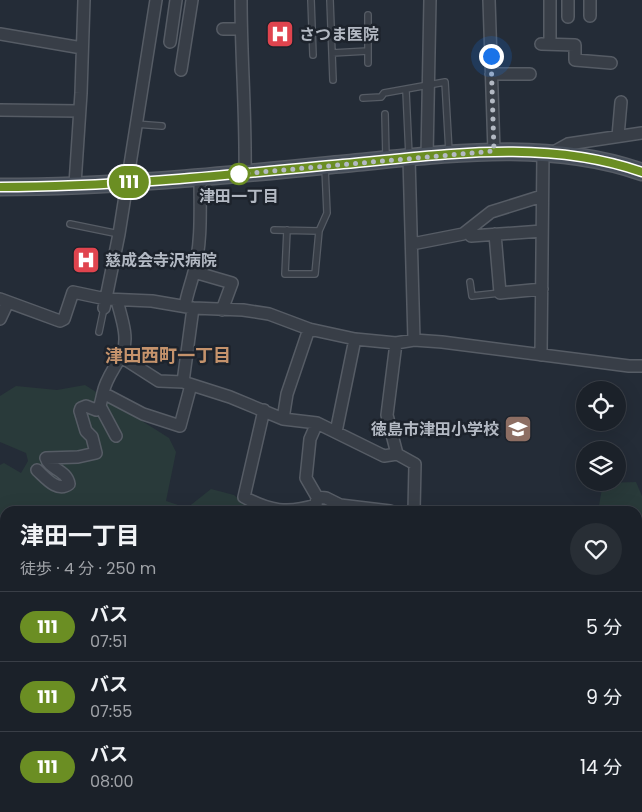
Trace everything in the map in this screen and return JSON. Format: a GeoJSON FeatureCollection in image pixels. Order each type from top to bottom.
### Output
{"type":"FeatureCollection","features":[{"type":"Feature","properties":{"kind":"main road"},"geometry":{"type":"LineString","coordinates":[[0,187],[200,178],[494,151],[587,158],[642,172]]}},
{"type":"Feature","properties":{"kind":"street"},"geometry":{"type":"LineString","coordinates":[[75,184],[84,0]]}},
{"type":"Feature","properties":{"kind":"street"},"geometry":{"type":"LineString","coordinates":[[38,470],[53,484],[60,487],[69,484],[65,475],[48,463],[46,458],[78,457],[96,452],[92,437],[86,431],[80,411],[84,407],[96,410],[100,406],[106,382],[124,350],[125,340],[109,302],[135,124],[156,0]]}},
{"type":"Feature","properties":{"kind":"street"},"geometry":{"type":"LineString","coordinates":[[170,42],[176,0]]}},
{"type":"Feature","properties":{"kind":"street"},"geometry":{"type":"LineString","coordinates":[[181,70],[192,0]]}},
{"type":"Feature","properties":{"kind":"street"},"geometry":{"type":"LineString","coordinates":[[241,0],[241,67],[246,106],[246,173]]}},
{"type":"Feature","properties":{"kind":"street"},"geometry":{"type":"LineString","coordinates":[[427,156],[430,0]]}},
{"type":"Feature","properties":{"kind":"street"},"geometry":{"type":"LineString","coordinates":[[489,0],[494,151]]}},
{"type":"Feature","properties":{"kind":"street"},"geometry":{"type":"LineString","coordinates":[[550,0],[545,44],[575,44],[575,60],[611,63]]}},
{"type":"Feature","properties":{"kind":"street"},"geometry":{"type":"LineString","coordinates":[[568,0],[568,16]]}},
{"type":"Feature","properties":{"kind":"street"},"geometry":{"type":"LineString","coordinates":[[590,0],[590,16]]}},
{"type":"Feature","properties":{"kind":"street"},"geometry":{"type":"LineString","coordinates":[[223,29],[241,29]]}},
{"type":"Feature","properties":{"kind":"street"},"geometry":{"type":"LineString","coordinates":[[0,34],[82,48]]}},
{"type":"Feature","properties":{"kind":"street"},"geometry":{"type":"LineString","coordinates":[[491,74],[530,74]]}},
{"type":"Feature","properties":{"kind":"street"},"geometry":{"type":"LineString","coordinates":[[618,136],[621,102]]}},
{"type":"Feature","properties":{"kind":"street"},"geometry":{"type":"LineString","coordinates":[[0,110],[79,111]]}},
{"type":"Feature","properties":{"kind":"street"},"geometry":{"type":"LineString","coordinates":[[541,355],[542,196],[547,154],[568,144],[642,133]]}},
{"type":"Feature","properties":{"kind":"street"},"geometry":{"type":"LineString","coordinates":[[409,158],[414,340]]}},
{"type":"Feature","properties":{"kind":"street"},"geometry":{"type":"LineString","coordinates":[[103,394],[143,414],[180,426],[187,384],[189,307],[187,289],[194,272],[199,235],[200,178]]}},
{"type":"Feature","properties":{"kind":"street"},"geometry":{"type":"LineString","coordinates":[[412,244],[463,234],[491,212],[542,196]]}},
{"type":"Feature","properties":{"kind":"street"},"geometry":{"type":"LineString","coordinates":[[472,236],[542,231]]}},
{"type":"Feature","properties":{"kind":"street"},"geometry":{"type":"LineString","coordinates":[[495,234],[500,293],[542,289]]}},
{"type":"Feature","properties":{"kind":"street"},"geometry":{"type":"LineString","coordinates":[[194,272],[232,283],[222,310]]}},
{"type":"Feature","properties":{"kind":"street"},"geometry":{"type":"LineString","coordinates":[[0,319],[4,301],[60,321],[64,319],[73,292],[109,302],[152,301],[189,307],[270,314],[309,329],[355,339],[396,343],[414,340],[642,366]]}},
{"type":"Feature","properties":{"kind":"street"},"geometry":{"type":"LineString","coordinates":[[283,419],[287,394],[309,329]]}},
{"type":"Feature","properties":{"kind":"street"},"geometry":{"type":"LineString","coordinates":[[336,432],[355,339]]}},
{"type":"Feature","properties":{"kind":"street"},"geometry":{"type":"LineString","coordinates":[[396,343],[387,415],[397,454]]}},
{"type":"Feature","properties":{"kind":"street"},"geometry":{"type":"LineString","coordinates":[[120,356],[159,381],[187,384],[230,397],[283,419],[317,423],[384,456],[397,454],[415,464],[414,506]]}},
{"type":"Feature","properties":{"kind":"street"},"geometry":{"type":"LineString","coordinates":[[100,406],[116,436]]}},
{"type":"Feature","properties":{"kind":"street"},"geometry":{"type":"LineString","coordinates":[[260,506],[244,497],[264,410]]}},
{"type":"Feature","properties":{"kind":"street"},"geometry":{"type":"LineString","coordinates":[[313,506],[316,505],[317,497],[306,478],[310,438],[317,423]]}},
{"type":"Feature","properties":{"kind":"street"},"geometry":{"type":"LineString","coordinates":[[317,497],[326,498],[340,505],[348,506]]}},
{"type":"Feature","properties":{"kind":"lane"},"geometry":{"type":"LineString","coordinates":[[310,0],[313,54]]}},
{"type":"Feature","properties":{"kind":"lane"},"geometry":{"type":"LineString","coordinates":[[330,0],[333,80]]}},
{"type":"Feature","properties":{"kind":"lane"},"geometry":{"type":"LineString","coordinates":[[368,15],[368,63]]}},
{"type":"Feature","properties":{"kind":"lane"},"geometry":{"type":"LineString","coordinates":[[332,53],[368,51]]}},
{"type":"Feature","properties":{"kind":"lane"},"geometry":{"type":"LineString","coordinates":[[364,98],[382,97],[384,93],[406,91],[445,82],[449,154]]}},
{"type":"Feature","properties":{"kind":"lane"},"geometry":{"type":"LineString","coordinates":[[406,91],[409,158]]}},
{"type":"Feature","properties":{"kind":"lane"},"geometry":{"type":"LineString","coordinates":[[385,114],[386,160]]}},
{"type":"Feature","properties":{"kind":"lane"},"geometry":{"type":"LineString","coordinates":[[135,124],[162,126]]}},
{"type":"Feature","properties":{"kind":"lane"},"geometry":{"type":"LineString","coordinates":[[287,230],[285,274],[315,274],[319,231],[327,213],[325,166]]}},
{"type":"Feature","properties":{"kind":"lane"},"geometry":{"type":"LineString","coordinates":[[70,224],[119,234]]}},
{"type":"Feature","properties":{"kind":"lane"},"geometry":{"type":"LineString","coordinates":[[274,230],[319,231]]}},
{"type":"Feature","properties":{"kind":"lane"},"geometry":{"type":"LineString","coordinates":[[470,282],[472,296],[500,293]]}},
{"type":"Feature","properties":{"kind":"lane"},"geometry":{"type":"LineString","coordinates":[[99,332],[109,302]]}},
{"type":"Feature","properties":{"kind":"shaded area"},"geometry":{"type":"Polygon","coordinates":[[[85,385],[169,438],[176,452],[166,501],[181,506],[0,506],[0,465],[4,463],[21,473],[28,461],[26,453],[0,442],[0,396],[16,386],[57,390],[85,385]]]}},
{"type":"Feature","properties":{"kind":"shaded area"},"geometry":{"type":"Polygon","coordinates":[[[626,482],[636,482],[642,496],[642,506],[599,506],[602,491],[626,491],[626,482]]]}},
{"type":"Feature","properties":{"kind":"shaded area"},"geometry":{"type":"Polygon","coordinates":[[[211,489],[234,495],[246,506],[190,506],[211,489]]]}},
{"type":"Feature","properties":{"kind":"bus line","name":"111"},"geometry":{"type":"LineString","coordinates":[[0,187],[200,178],[494,151],[543,153],[587,158],[642,172]]}},
{"type":"Feature","properties":{"kind":"place","name":"さつま医院"},"geometry":{"type":"Point","coordinates":[280,34]}},
{"type":"Feature","properties":{"kind":"place","name":"津田一丁目"},"geometry":{"type":"Point","coordinates":[239,174]}},
{"type":"Feature","properties":{"kind":"place","name":"慈成会寺沢病院"},"geometry":{"type":"Point","coordinates":[86,260]}},
{"type":"Feature","properties":{"kind":"place","name":"徳島市津田小学校"},"geometry":{"type":"Point","coordinates":[518,429]}},
{"type":"Feature","properties":{"kind":"district","name":"津田西町一丁目"},"geometry":{"type":"Point","coordinates":[168,355]}},
{"type":"Feature","properties":{"kind":"route"},"geometry":{"type":"LineString","coordinates":[[239,174],[494,151],[491,56]]}}]}
